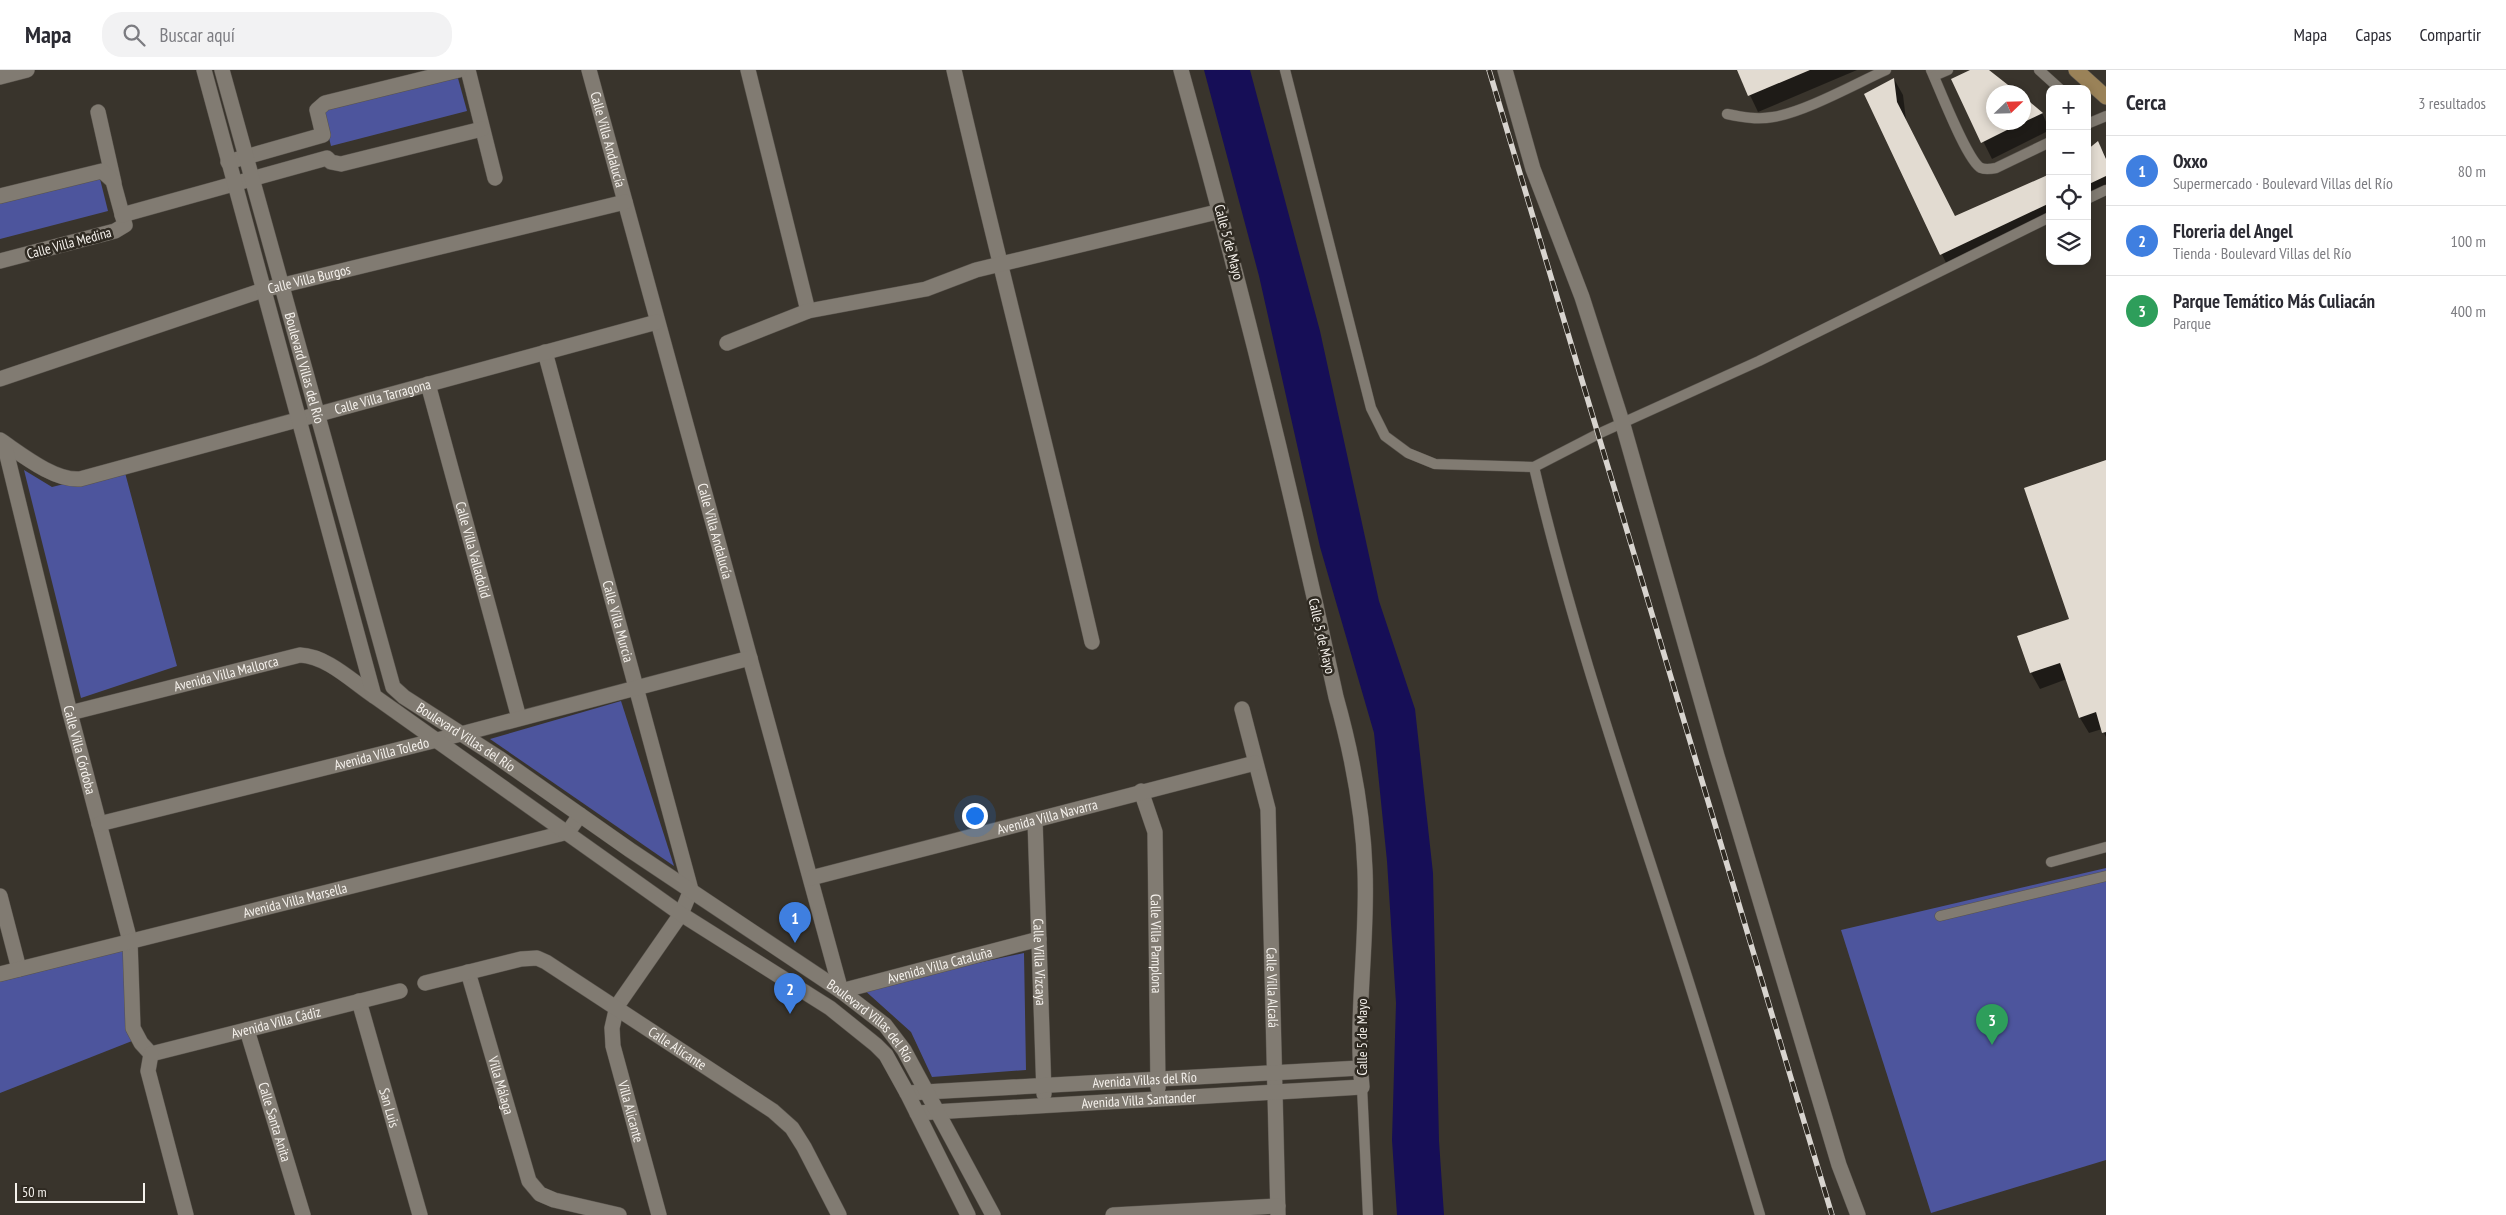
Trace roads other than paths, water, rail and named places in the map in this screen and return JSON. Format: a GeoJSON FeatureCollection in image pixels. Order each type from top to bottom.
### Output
{"type":"FeatureCollection","features":[{"type":"Feature","properties":{"kind":"main road"},"geometry":{"type":"LineString","coordinates":[[2076,70],[2106,97]]}},
{"type":"Feature","properties":{"kind":"street"},"geometry":{"type":"LineString","coordinates":[[0,77],[28,70]]}},
{"type":"Feature","properties":{"kind":"street","name":"Boulevard Villas del Río"},"geometry":{"type":"LineString","coordinates":[[204,70],[374,696],[681,914],[830,1008],[869,1038],[886,1055],[968,1215]]}},
{"type":"Feature","properties":{"kind":"street","name":"Boulevard Villas del Río"},"geometry":{"type":"LineString","coordinates":[[222,70],[393,687],[404,697],[841,991],[885,1025],[904,1050],[993,1215]]}},
{"type":"Feature","properties":{"kind":"street"},"geometry":{"type":"LineString","coordinates":[[228,162],[323,135],[317,110],[326,103],[459,70]]}},
{"type":"Feature","properties":{"kind":"street"},"geometry":{"type":"LineString","coordinates":[[468,70],[496,178]]}},
{"type":"Feature","properties":{"kind":"street","name":"Calle Villa Andalucía"},"geometry":{"type":"LineString","coordinates":[[588,70],[841,991]]}},
{"type":"Feature","properties":{"kind":"street"},"geometry":{"type":"LineString","coordinates":[[748,70],[808,311]]}},
{"type":"Feature","properties":{"kind":"street"},"geometry":{"type":"LineString","coordinates":[[954,70],[1000,264],[1048,451],[1092,642]]}},
{"type":"Feature","properties":{"kind":"street","name":"Calle 5 de Mayo"},"geometry":{"type":"LineString","coordinates":[[1181,70],[1220,211],[1275,425],[1336,697],[1348,740],[1360,804],[1365,871],[1360,1068],[1362,1087]]}},
{"type":"Feature","properties":{"kind":"street"},"geometry":{"type":"LineString","coordinates":[[1505,70],[1533,169],[1582,297],[1623,425],[1719,765],[1839,1165],[1858,1215]]}},
{"type":"Feature","properties":{"kind":"street","name":"Calle Villa Medina"},"geometry":{"type":"LineString","coordinates":[[0,261],[115,231],[125,225],[98,112]]}},
{"type":"Feature","properties":{"kind":"street"},"geometry":{"type":"LineString","coordinates":[[122,215],[327,158],[334,164],[341,164],[482,129]]}},
{"type":"Feature","properties":{"kind":"street"},"geometry":{"type":"LineString","coordinates":[[0,196],[97,171],[109,175],[114,185]]}},
{"type":"Feature","properties":{"kind":"street","name":"Calle Villa Burgos"},"geometry":{"type":"LineString","coordinates":[[0,379],[281,285],[625,202]]}},
{"type":"Feature","properties":{"kind":"street"},"geometry":{"type":"LineString","coordinates":[[727,343],[808,311],[926,289],[976,270],[1220,211]]}},
{"type":"Feature","properties":{"kind":"street","name":"Calle Villa Tarragona"},"geometry":{"type":"LineString","coordinates":[[2,442],[55,475],[71,480],[299,420],[656,322]]}},
{"type":"Feature","properties":{"kind":"street","name":"Calle Villa Murcia"},"geometry":{"type":"LineString","coordinates":[[546,352],[691,890]]}},
{"type":"Feature","properties":{"kind":"street","name":"Calle Villa Valladolid"},"geometry":{"type":"LineString","coordinates":[[428,384],[518,718]]}},
{"type":"Feature","properties":{"kind":"street","name":"Calle Villa Córdoba"},"geometry":{"type":"LineString","coordinates":[[2,442],[130,941],[134,1028],[141,1043],[151,1054]]}},
{"type":"Feature","properties":{"kind":"street","name":"Avenida Villa Mallorca"},"geometry":{"type":"LineString","coordinates":[[70,713],[300,655],[321,660],[374,696]]}},
{"type":"Feature","properties":{"kind":"street","name":"Avenida Villa Toledo"},"geometry":{"type":"LineString","coordinates":[[99,824],[461,734],[750,658]]}},
{"type":"Feature","properties":{"kind":"street","name":"Calle Villa Alcalá"},"geometry":{"type":"LineString","coordinates":[[1242,709],[1268,809],[1278,1210]]}},
{"type":"Feature","properties":{"kind":"street","name":"Avenida Villa Navarra"},"geometry":{"type":"LineString","coordinates":[[810,878],[1140,791],[1255,763]]}},
{"type":"Feature","properties":{"kind":"street","name":"Calle Villa Pamplona"},"geometry":{"type":"LineString","coordinates":[[1140,791],[1155,832],[1159,1099]]}},
{"type":"Feature","properties":{"kind":"street"},"geometry":{"type":"LineString","coordinates":[[568,832],[580,815]]}},
{"type":"Feature","properties":{"kind":"street","name":"Calle Villa Vizcaya"},"geometry":{"type":"LineString","coordinates":[[1035,820],[1044,1106]]}},
{"type":"Feature","properties":{"kind":"street","name":"Avenida Villa Marsella"},"geometry":{"type":"LineString","coordinates":[[0,974],[568,832]]}},
{"type":"Feature","properties":{"kind":"street"},"geometry":{"type":"LineString","coordinates":[[617,1006],[681,914],[691,890]]}},
{"type":"Feature","properties":{"kind":"street"},"geometry":{"type":"LineString","coordinates":[[0,896],[19,969]]}},
{"type":"Feature","properties":{"kind":"street","name":"Avenida Villa Cataluña"},"geometry":{"type":"LineString","coordinates":[[841,991],[1039,939]]}},
{"type":"Feature","properties":{"kind":"street","name":"Calle Alicante"},"geometry":{"type":"LineString","coordinates":[[468,972],[521,959],[537,958],[617,1006],[773,1111],[792,1128],[838,1215]]}},
{"type":"Feature","properties":{"kind":"street"},"geometry":{"type":"LineString","coordinates":[[425,983],[468,972]]}},
{"type":"Feature","properties":{"kind":"street","name":"Villa Málaga"},"geometry":{"type":"LineString","coordinates":[[468,972],[529,1182],[540,1194],[554,1200],[619,1215]]}},
{"type":"Feature","properties":{"kind":"street","name":"Avenida Villa Cádiz"},"geometry":{"type":"LineString","coordinates":[[151,1054],[400,991]]}},
{"type":"Feature","properties":{"kind":"street"},"geometry":{"type":"LineString","coordinates":[[830,1008],[841,991]]}},
{"type":"Feature","properties":{"kind":"street","name":"San Luis"},"geometry":{"type":"LineString","coordinates":[[359,1001],[420,1215]]}},
{"type":"Feature","properties":{"kind":"street","name":"Villa Alicante"},"geometry":{"type":"LineString","coordinates":[[617,1006],[612,1028],[613,1046],[659,1215]]}},
{"type":"Feature","properties":{"kind":"street","name":"Calle Santa Anita"},"geometry":{"type":"LineString","coordinates":[[247,1030],[303,1215]]}},
{"type":"Feature","properties":{"kind":"street"},"geometry":{"type":"LineString","coordinates":[[151,1054],[148,1071],[186,1215]]}},
{"type":"Feature","properties":{"kind":"street","name":"Avenida Villas del Río"},"geometry":{"type":"LineString","coordinates":[[907,1093],[1360,1068]]}},
{"type":"Feature","properties":{"kind":"street","name":"Avenida Villa Santander"},"geometry":{"type":"LineString","coordinates":[[917,1113],[1362,1087]]}},
{"type":"Feature","properties":{"kind":"street"},"geometry":{"type":"LineString","coordinates":[[1113,1215],[1278,1210]]}},
{"type":"Feature","properties":{"kind":"lane"},"geometry":{"type":"LineString","coordinates":[[1285,70],[1371,408],[1385,436],[1408,453],[1435,464],[1534,467],[1598,434],[1623,425],[1759,361],[2046,219]]}},
{"type":"Feature","properties":{"kind":"lane"},"geometry":{"type":"LineString","coordinates":[[1727,114],[1760,118],[1774,117],[1830,96],[1886,70]]}},
{"type":"Feature","properties":{"kind":"lane"},"geometry":{"type":"LineString","coordinates":[[1948,70],[1932,73],[1970,154],[1981,168],[1989,170],[1996,168],[2046,144]]}},
{"type":"Feature","properties":{"kind":"lane"},"geometry":{"type":"LineString","coordinates":[[2039,70],[2056,85]]}},
{"type":"Feature","properties":{"kind":"lane"},"geometry":{"type":"LineString","coordinates":[[2091,119],[2106,116]]}},
{"type":"Feature","properties":{"kind":"lane"},"geometry":{"type":"LineString","coordinates":[[2091,197],[2106,190]]}},
{"type":"Feature","properties":{"kind":"lane"},"geometry":{"type":"LineString","coordinates":[[1534,467],[1554,553],[1591,681],[1678,948],[1760,1215]]}},
{"type":"Feature","properties":{"kind":"lane"},"geometry":{"type":"LineString","coordinates":[[2052,862],[2106,847]]}},
{"type":"Feature","properties":{"kind":"lane"},"geometry":{"type":"LineString","coordinates":[[1940,916],[2106,876]]}},
{"type":"Feature","properties":{"kind":"lane","name":"Calle 5 de Mayo"},"geometry":{"type":"LineString","coordinates":[[1362,1087],[1368,1215]]}},
{"type":"Feature","properties":{"kind":"railway"},"geometry":{"type":"LineString","coordinates":[[1489,70],[1832,1215]]}},
{"type":"Feature","properties":{"kind":"place","name":"Oxxo"},"geometry":{"type":"Point","coordinates":[795,943]}},
{"type":"Feature","properties":{"kind":"place","name":"Floreria del Angel"},"geometry":{"type":"Point","coordinates":[790,1014]}},
{"type":"Feature","properties":{"kind":"place","name":"Parque Temático Más Culiacán"},"geometry":{"type":"Point","coordinates":[1992,1045]}}]}
